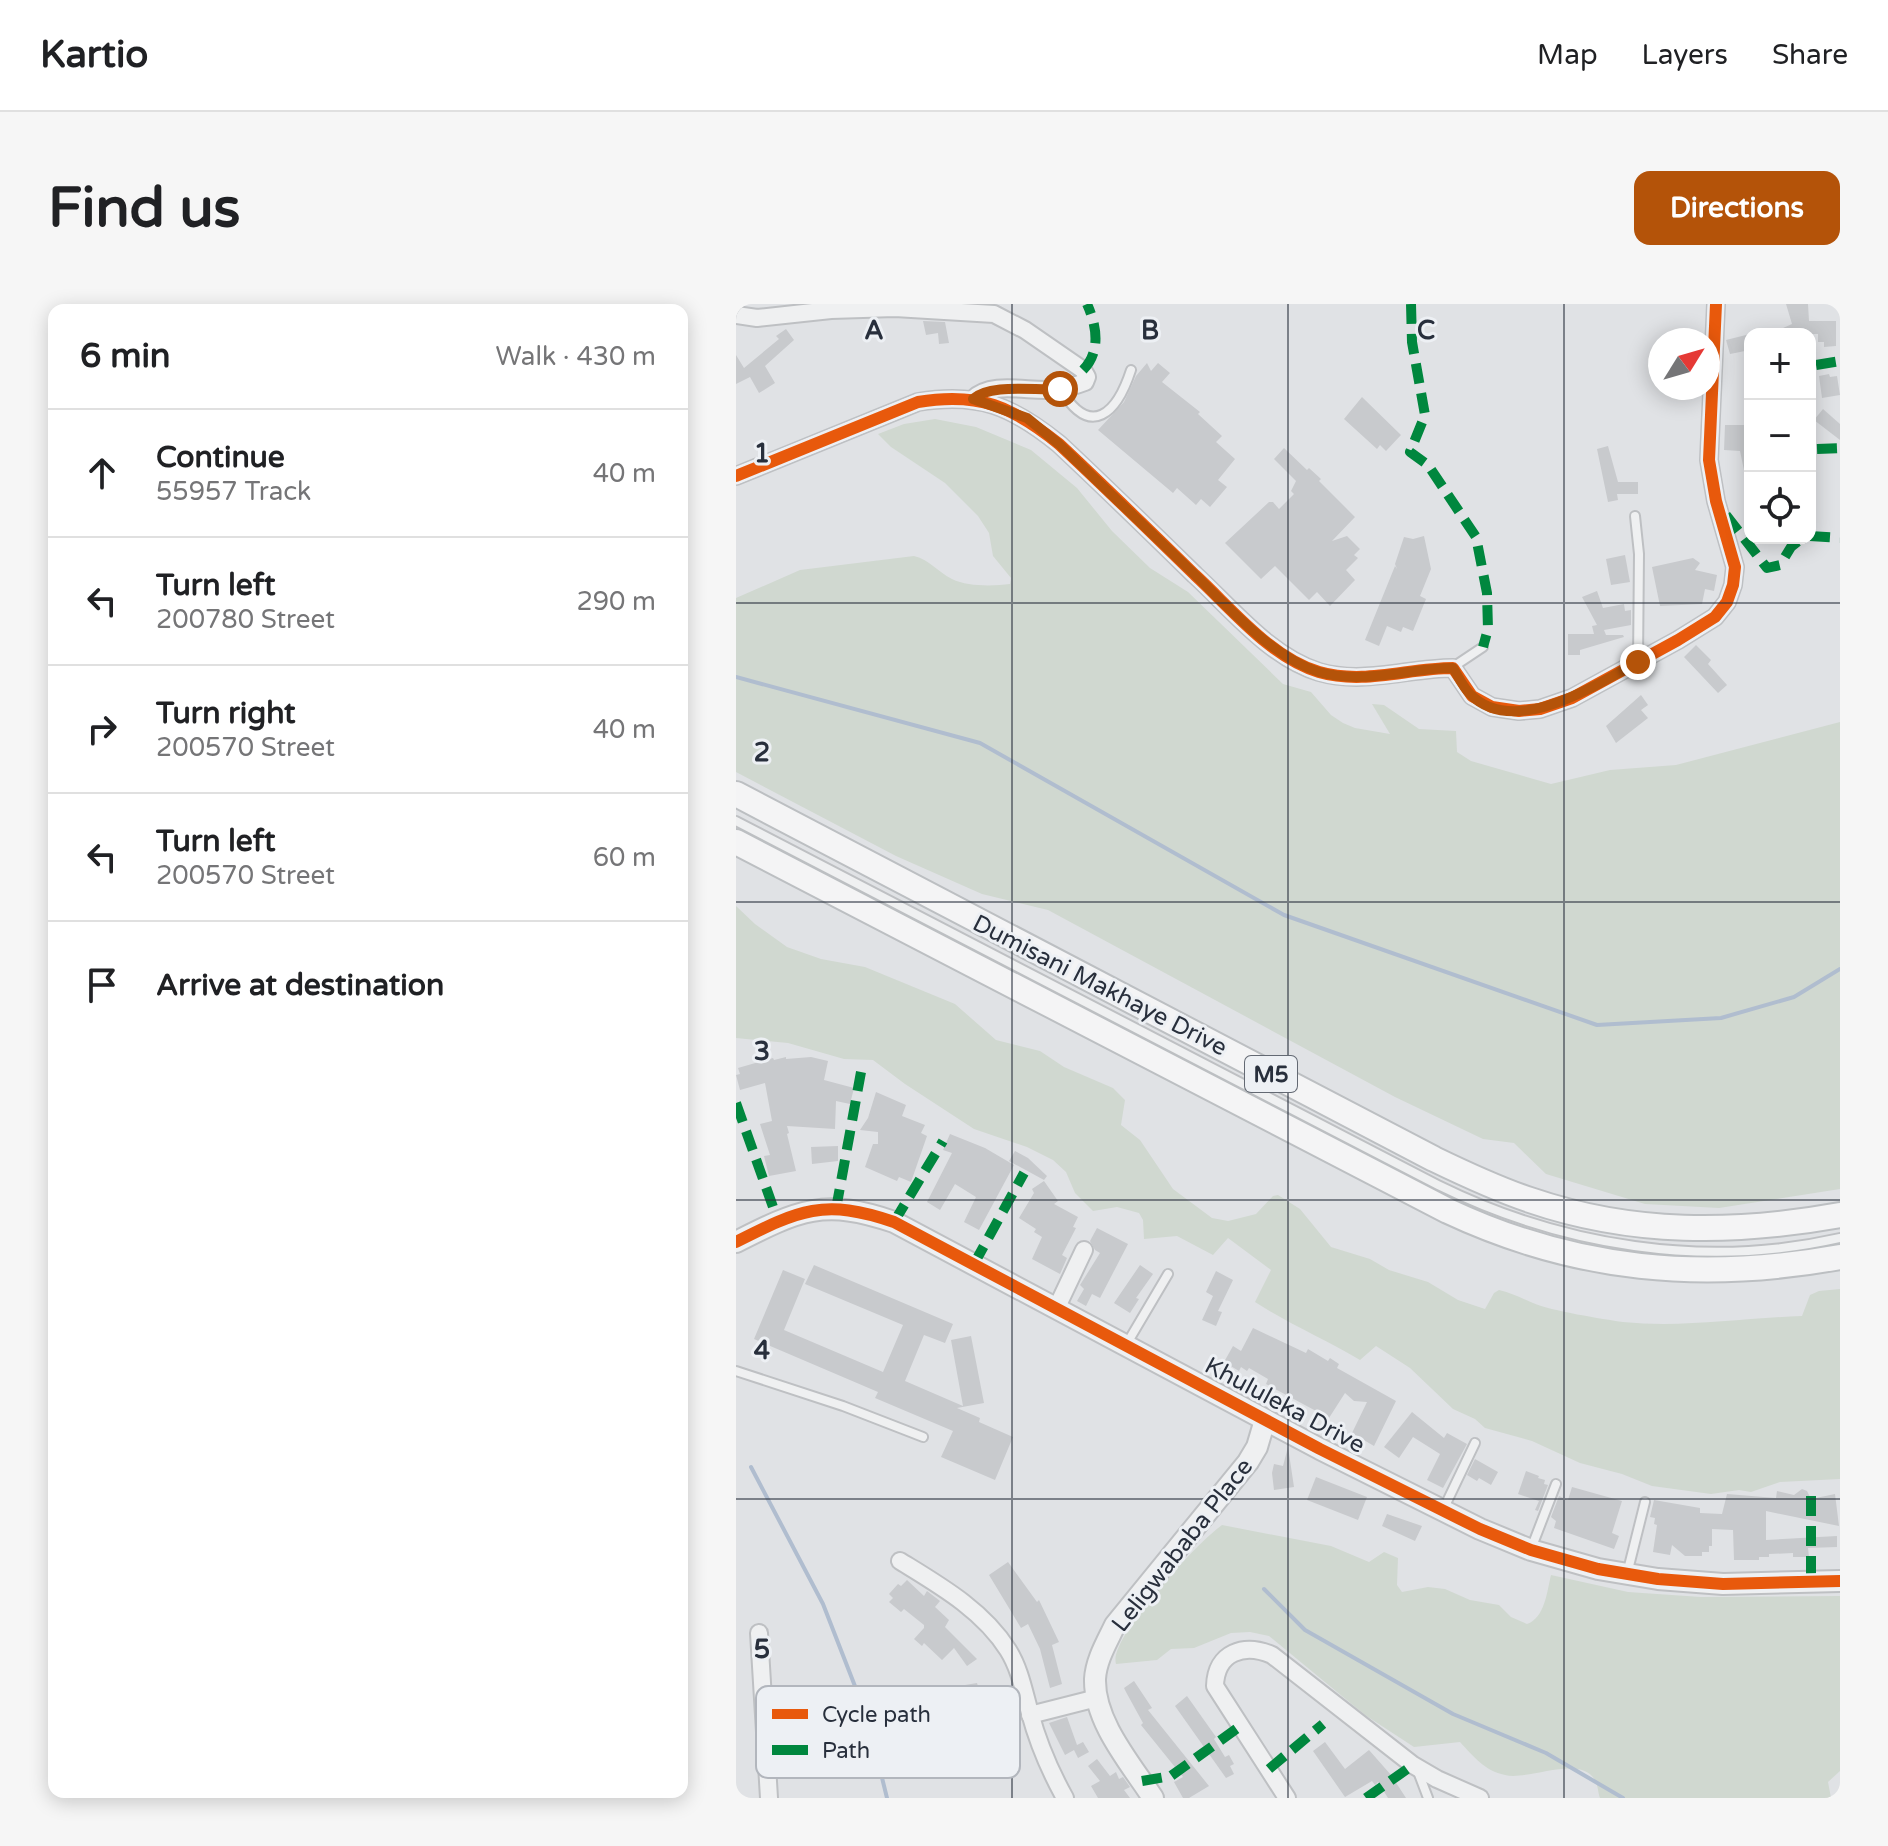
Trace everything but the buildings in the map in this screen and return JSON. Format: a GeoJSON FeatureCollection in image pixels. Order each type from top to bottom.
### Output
{"type":"FeatureCollection","features":[{"type":"Feature","properties":{"kind":"main road","name":"Dumisani Makhaye Drive"},"geometry":{"type":"LineString","coordinates":[[736,794],[1434,1159],[1502,1190],[1590,1217],[1653,1226],[1761,1227],[1840,1215]]}},
{"type":"Feature","properties":{"kind":"main road","name":"Dumisani Makhaye Drive"},"geometry":{"type":"LineString","coordinates":[[736,842],[1448,1211],[1488,1228],[1596,1260],[1671,1269],[1724,1271],[1789,1266],[1840,1257]]}},
{"type":"Feature","properties":{"kind":"street"},"geometry":{"type":"LineString","coordinates":[[736,476],[918,402],[973,399],[1027,418],[1059,444],[1238,616],[1279,652],[1302,665],[1352,678],[1453,668],[1472,696],[1492,707],[1519,711],[1540,709],[1572,698],[1638,662],[1715,617],[1727,602],[1735,567],[1716,501],[1709,460],[1716,304]]}},
{"type":"Feature","properties":{"kind":"street"},"geometry":{"type":"LineString","coordinates":[[736,315],[757,318],[832,307],[995,309],[1083,370],[1087,377],[1085,382],[1060,389],[1001,389],[984,392],[973,399]]}},
{"type":"Feature","properties":{"kind":"street","name":"Khululeka Drive"},"geometry":{"type":"LineString","coordinates":[[736,1242],[778,1221],[810,1210],[860,1210],[894,1222],[1265,1420],[1442,1510],[1531,1550],[1627,1575],[1723,1584],[1840,1581]]}},
{"type":"Feature","properties":{"kind":"street"},"geometry":{"type":"LineString","coordinates":[[1057,1307],[1084,1250]]}},
{"type":"Feature","properties":{"kind":"street","name":"Leligwababa Place"},"geometry":{"type":"LineString","coordinates":[[1153,1798],[1106,1725],[1097,1698],[1095,1678],[1101,1655],[1115,1625],[1248,1462],[1257,1447],[1265,1420]]}},
{"type":"Feature","properties":{"kind":"street"},"geometry":{"type":"LineString","coordinates":[[900,1561],[951,1593],[994,1631],[1009,1651],[1019,1672],[1048,1767],[1065,1798]]}},
{"type":"Feature","properties":{"kind":"street"},"geometry":{"type":"LineString","coordinates":[[759,1633],[762,1686]]}},
{"type":"Feature","properties":{"kind":"street"},"geometry":{"type":"LineString","coordinates":[[1287,1798],[1215,1686],[1225,1659],[1245,1649],[1257,1648],[1272,1655],[1416,1767],[1480,1798]]}},
{"type":"Feature","properties":{"kind":"street"},"geometry":{"type":"LineString","coordinates":[[1030,1715],[1097,1698]]}},
{"type":"Feature","properties":{"kind":"street"},"geometry":{"type":"LineString","coordinates":[[768,1778],[769,1798]]}},
{"type":"Feature","properties":{"kind":"lane"},"geometry":{"type":"LineString","coordinates":[[1060,389],[1069,404],[1083,415],[1095,418],[1105,413],[1119,395],[1131,370]]}},
{"type":"Feature","properties":{"kind":"lane"},"geometry":{"type":"LineString","coordinates":[[1635,516],[1639,554],[1638,662]]}},
{"type":"Feature","properties":{"kind":"lane"},"geometry":{"type":"LineString","coordinates":[[1453,668],[1483,647]]}},
{"type":"Feature","properties":{"kind":"lane"},"geometry":{"type":"LineString","coordinates":[[736,821],[1438,1185],[1502,1213],[1599,1241],[1669,1250],[1755,1250],[1840,1238]]}},
{"type":"Feature","properties":{"kind":"lane"},"geometry":{"type":"LineString","coordinates":[[1125,1345],[1168,1274]]}},
{"type":"Feature","properties":{"kind":"lane"},"geometry":{"type":"LineString","coordinates":[[736,1371],[843,1406],[923,1437]]}},
{"type":"Feature","properties":{"kind":"lane"},"geometry":{"type":"LineString","coordinates":[[1442,1510],[1475,1443]]}},
{"type":"Feature","properties":{"kind":"lane"},"geometry":{"type":"LineString","coordinates":[[1531,1550],[1556,1484]]}},
{"type":"Feature","properties":{"kind":"lane"},"geometry":{"type":"LineString","coordinates":[[1627,1575],[1645,1502]]}},
{"type":"Feature","properties":{"kind":"lane"},"geometry":{"type":"LineString","coordinates":[[1416,1767],[1428,1798]]}},
{"type":"Feature","properties":{"kind":"shaded area"},"geometry":{"type":"Polygon","coordinates":[[[935,419],[976,427],[1031,450],[1077,488],[1112,531],[1150,568],[1188,592],[1283,684],[1311,692],[1331,715],[1355,728],[1390,734],[1372,704],[1384,705],[1419,729],[1456,731],[1457,752],[1471,761],[1551,784],[1610,770],[1676,765],[1840,722],[1840,1189],[1719,1208],[1645,1204],[1546,1174],[1514,1143],[1483,1139],[1395,1097],[1048,910],[982,894],[896,856],[736,772],[736,598],[800,570],[914,556],[958,582],[1010,584],[1011,578],[993,556],[989,533],[978,516],[945,483],[891,447],[878,434],[904,424],[935,419]]]}},
{"type":"Feature","properties":{"kind":"shaded area"},"geometry":{"type":"Polygon","coordinates":[[[736,906],[787,947],[821,959],[865,967],[955,1004],[996,1040],[1040,1051],[1064,1067],[1113,1088],[1125,1100],[1121,1125],[1140,1140],[1173,1189],[1212,1218],[1228,1221],[1256,1214],[1273,1196],[1278,1195],[1300,1209],[1331,1247],[1428,1282],[1458,1300],[1485,1309],[1499,1290],[1541,1306],[1590,1317],[1645,1324],[1690,1323],[1802,1316],[1810,1295],[1840,1289],[1840,1479],[1780,1482],[1751,1492],[1739,1490],[1711,1494],[1652,1486],[1580,1463],[1532,1441],[1485,1428],[1475,1419],[1453,1409],[1410,1368],[1376,1346],[1360,1360],[1255,1302],[1271,1270],[1228,1238],[1213,1255],[1177,1236],[1144,1239],[1143,1220],[1139,1213],[1117,1207],[1093,1211],[1075,1193],[1066,1172],[1053,1160],[1027,1147],[974,1129],[873,1060],[844,1059],[788,1043],[736,1038],[736,906]]]}},
{"type":"Feature","properties":{"kind":"shaded area"},"geometry":{"type":"Polygon","coordinates":[[[1222,1525],[1331,1546],[1369,1562],[1384,1552],[1398,1558],[1397,1585],[1402,1592],[1428,1587],[1445,1589],[1470,1600],[1499,1605],[1511,1617],[1527,1624],[1541,1610],[1551,1575],[1628,1592],[1701,1597],[1840,1596],[1840,1771],[1828,1782],[1831,1798],[1600,1798],[1595,1780],[1578,1769],[1515,1776],[1498,1773],[1480,1762],[1460,1742],[1414,1747],[1365,1715],[1269,1636],[1250,1632],[1231,1633],[1194,1648],[1171,1649],[1157,1660],[1116,1664],[1117,1651],[1140,1613],[1176,1569],[1222,1525]]]}},
{"type":"Feature","properties":{"kind":"waterway"},"geometry":{"type":"LineString","coordinates":[[736,677],[980,743],[1284,915],[1597,1025],[1721,1018],[1794,997],[1840,969]]}},
{"type":"Feature","properties":{"kind":"waterway"},"geometry":{"type":"LineString","coordinates":[[751,1467],[823,1604],[855,1686]]}},
{"type":"Feature","properties":{"kind":"waterway"},"geometry":{"type":"LineString","coordinates":[[1264,1589],[1305,1630],[1453,1714],[1546,1753],[1623,1798]]}},
{"type":"Feature","properties":{"kind":"waterway"},"geometry":{"type":"LineString","coordinates":[[882,1778],[887,1798]]}},
{"type":"Feature","properties":{"kind":"marked path"},"geometry":{"type":"LineString","coordinates":[[1083,370],[1093,355],[1096,338],[1087,304]]}},
{"type":"Feature","properties":{"kind":"marked path"},"geometry":{"type":"LineString","coordinates":[[1411,304],[1412,342],[1425,415],[1410,452],[1428,465],[1476,537],[1487,593],[1488,629],[1483,647]]}},
{"type":"Feature","properties":{"kind":"marked path"},"geometry":{"type":"LineString","coordinates":[[1816,365],[1840,361]]}},
{"type":"Feature","properties":{"kind":"marked path"},"geometry":{"type":"LineString","coordinates":[[1817,449],[1840,448]]}},
{"type":"Feature","properties":{"kind":"marked path"},"geometry":{"type":"LineString","coordinates":[[1726,515],[1744,538]]}},
{"type":"Feature","properties":{"kind":"marked path"},"geometry":{"type":"LineString","coordinates":[[1816,536],[1840,538]]}},
{"type":"Feature","properties":{"kind":"marked path"},"geometry":{"type":"LineString","coordinates":[[1748,544],[1767,568],[1780,565],[1795,544]]}},
{"type":"Feature","properties":{"kind":"marked path"},"geometry":{"type":"LineString","coordinates":[[836,1209],[861,1072]]}},
{"type":"Feature","properties":{"kind":"marked path"},"geometry":{"type":"LineString","coordinates":[[736,1103],[778,1221]]}},
{"type":"Feature","properties":{"kind":"marked path"},"geometry":{"type":"LineString","coordinates":[[894,1222],[943,1141]]}},
{"type":"Feature","properties":{"kind":"marked path"},"geometry":{"type":"LineString","coordinates":[[974,1264],[1024,1173]]}},
{"type":"Feature","properties":{"kind":"marked path"},"geometry":{"type":"LineString","coordinates":[[1811,1496],[1811,1582]]}},
{"type":"Feature","properties":{"kind":"marked path"},"geometry":{"type":"LineString","coordinates":[[1269,1769],[1323,1724]]}},
{"type":"Feature","properties":{"kind":"marked path"},"geometry":{"type":"LineString","coordinates":[[1142,1781],[1171,1776],[1239,1727]]}},
{"type":"Feature","properties":{"kind":"marked path"},"geometry":{"type":"LineString","coordinates":[[1366,1798],[1413,1765]]}},
{"type":"Feature","properties":{"kind":"cycle path"},"geometry":{"type":"LineString","coordinates":[[736,476],[918,402],[959,399],[994,405],[1026,420],[1059,444],[1252,631],[1301,665],[1336,676],[1353,677],[1453,668],[1472,696],[1492,707],[1519,711],[1540,709],[1572,698],[1678,640],[1715,617],[1727,602],[1735,567],[1716,501],[1709,460],[1716,304]]}},
{"type":"Feature","properties":{"kind":"cycle path"},"geometry":{"type":"LineString","coordinates":[[736,1242],[777,1222],[812,1211],[849,1210],[894,1222],[1320,1449],[1480,1529],[1531,1550],[1598,1569],[1658,1579],[1723,1584],[1840,1581]]}},
{"type":"Feature","properties":{"kind":"route"},"geometry":{"type":"LineString","coordinates":[[1060,389],[1001,389],[984,392],[973,399],[1027,418],[1059,444],[1238,616],[1279,652],[1302,665],[1352,678],[1453,668],[1472,696],[1492,707],[1519,711],[1540,709],[1572,698],[1638,662]]}}]}
